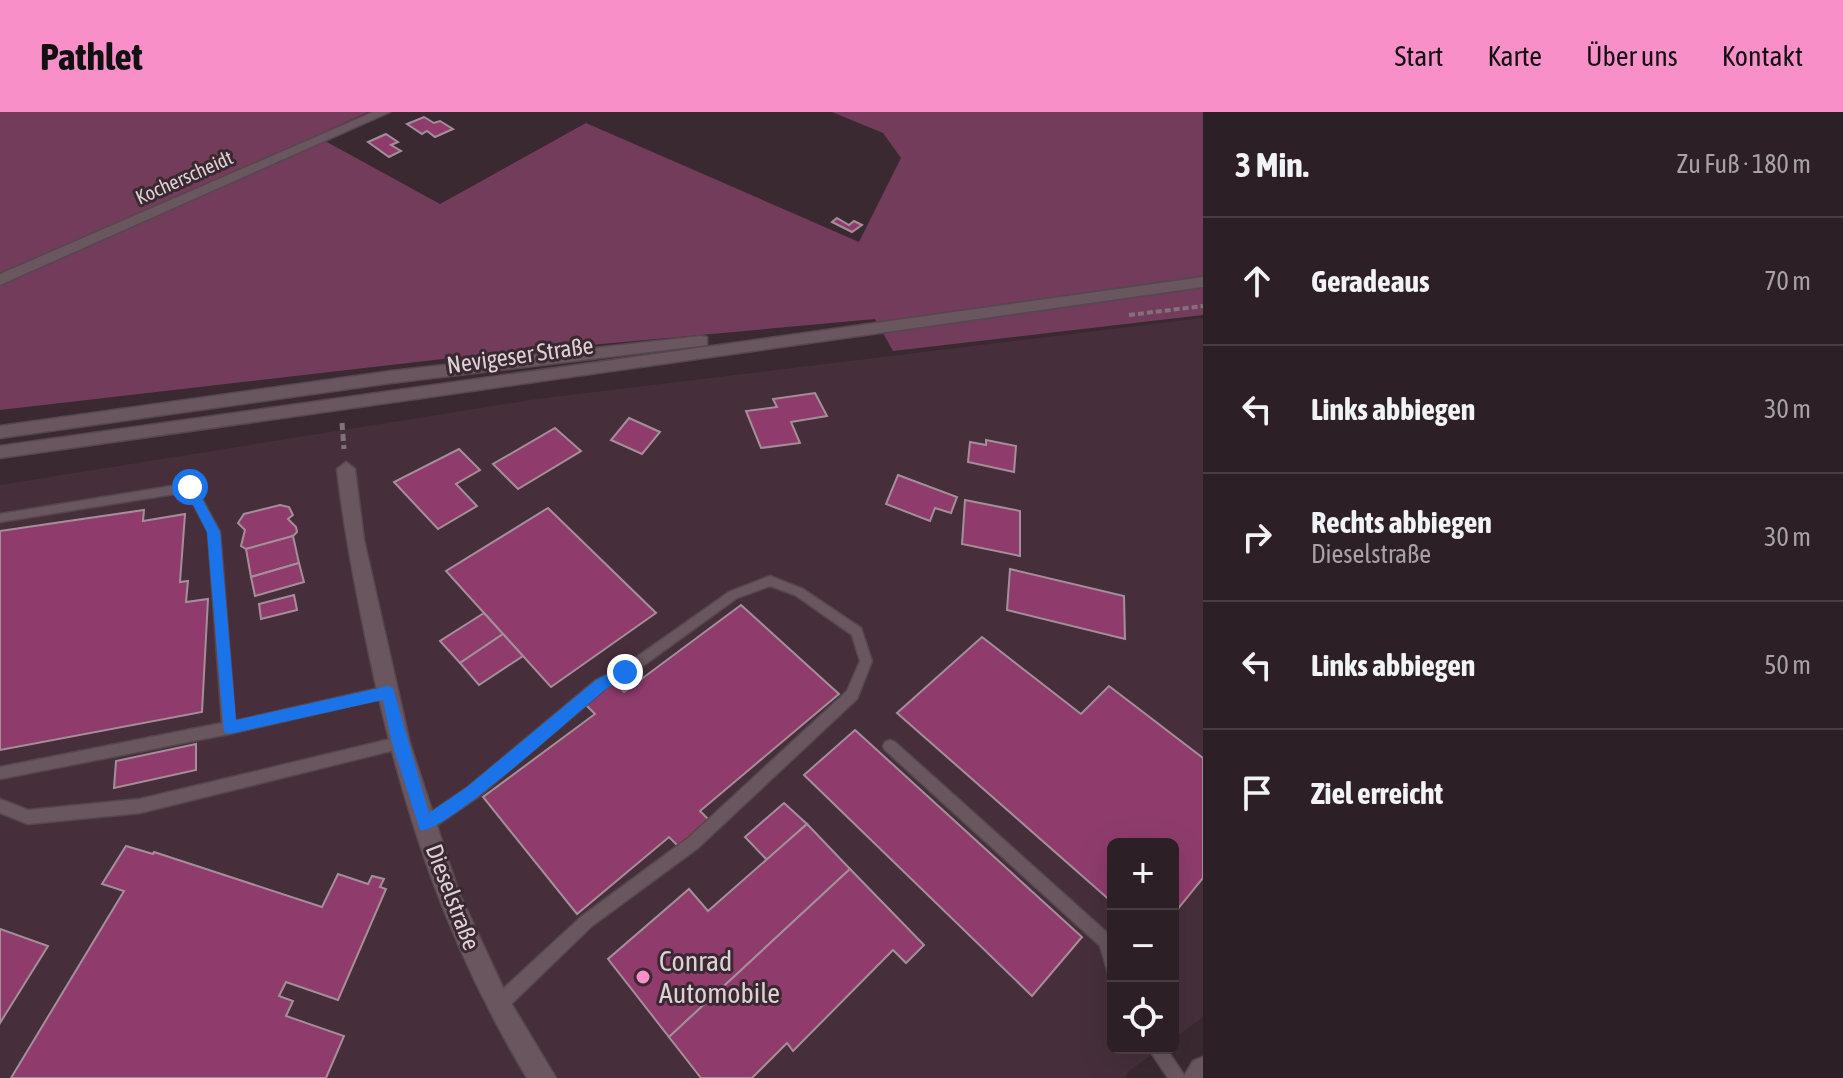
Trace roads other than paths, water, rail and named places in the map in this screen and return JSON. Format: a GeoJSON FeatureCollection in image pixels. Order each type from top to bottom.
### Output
{"type":"FeatureCollection","features":[{"type":"Feature","properties":{"kind":"main road","name":"Kocherscheidt"},"geometry":{"type":"LineString","coordinates":[[0,280],[384,112]]}},
{"type":"Feature","properties":{"kind":"main road","name":"Nevigeser Straße"},"geometry":{"type":"LineString","coordinates":[[0,452],[1203,282]]}},
{"type":"Feature","properties":{"kind":"main road","name":"Nevigeser Straße"},"geometry":{"type":"LineString","coordinates":[[0,432],[391,377],[1047,304]]}},
{"type":"Feature","properties":{"kind":"main road","name":"Dieselstraße"},"geometry":{"type":"LineString","coordinates":[[346,469],[354,540],[399,743],[425,825],[448,896],[498,1005],[542,1078]]}},
{"type":"Feature","properties":{"kind":"main road"},"geometry":{"type":"LineString","coordinates":[[1197,1078],[1203,1071]]}},
{"type":"Feature","properties":{"kind":"lane"},"geometry":{"type":"LineString","coordinates":[[0,518],[190,487],[214,532],[229,728]]}},
{"type":"Feature","properties":{"kind":"lane"},"geometry":{"type":"LineString","coordinates":[[425,825],[473,792],[601,684],[625,672],[733,595],[770,581],[799,592],[857,632],[866,661],[852,695],[693,843],[587,921],[498,1005]]}},
{"type":"Feature","properties":{"kind":"lane"},"geometry":{"type":"LineString","coordinates":[[0,773],[229,728],[388,692]]}},
{"type":"Feature","properties":{"kind":"lane"},"geometry":{"type":"LineString","coordinates":[[0,806],[28,817],[140,806],[399,743]]}},
{"type":"Feature","properties":{"kind":"lane"},"geometry":{"type":"LineString","coordinates":[[890,746],[1107,942]]}},
{"type":"Feature","properties":{"kind":"lane"},"geometry":{"type":"LineString","coordinates":[[1160,1054],[1178,1078]]}},
{"type":"Feature","properties":{"kind":"place","name":"Conrad Automobile"},"geometry":{"type":"Point","coordinates":[643,977]}}]}
